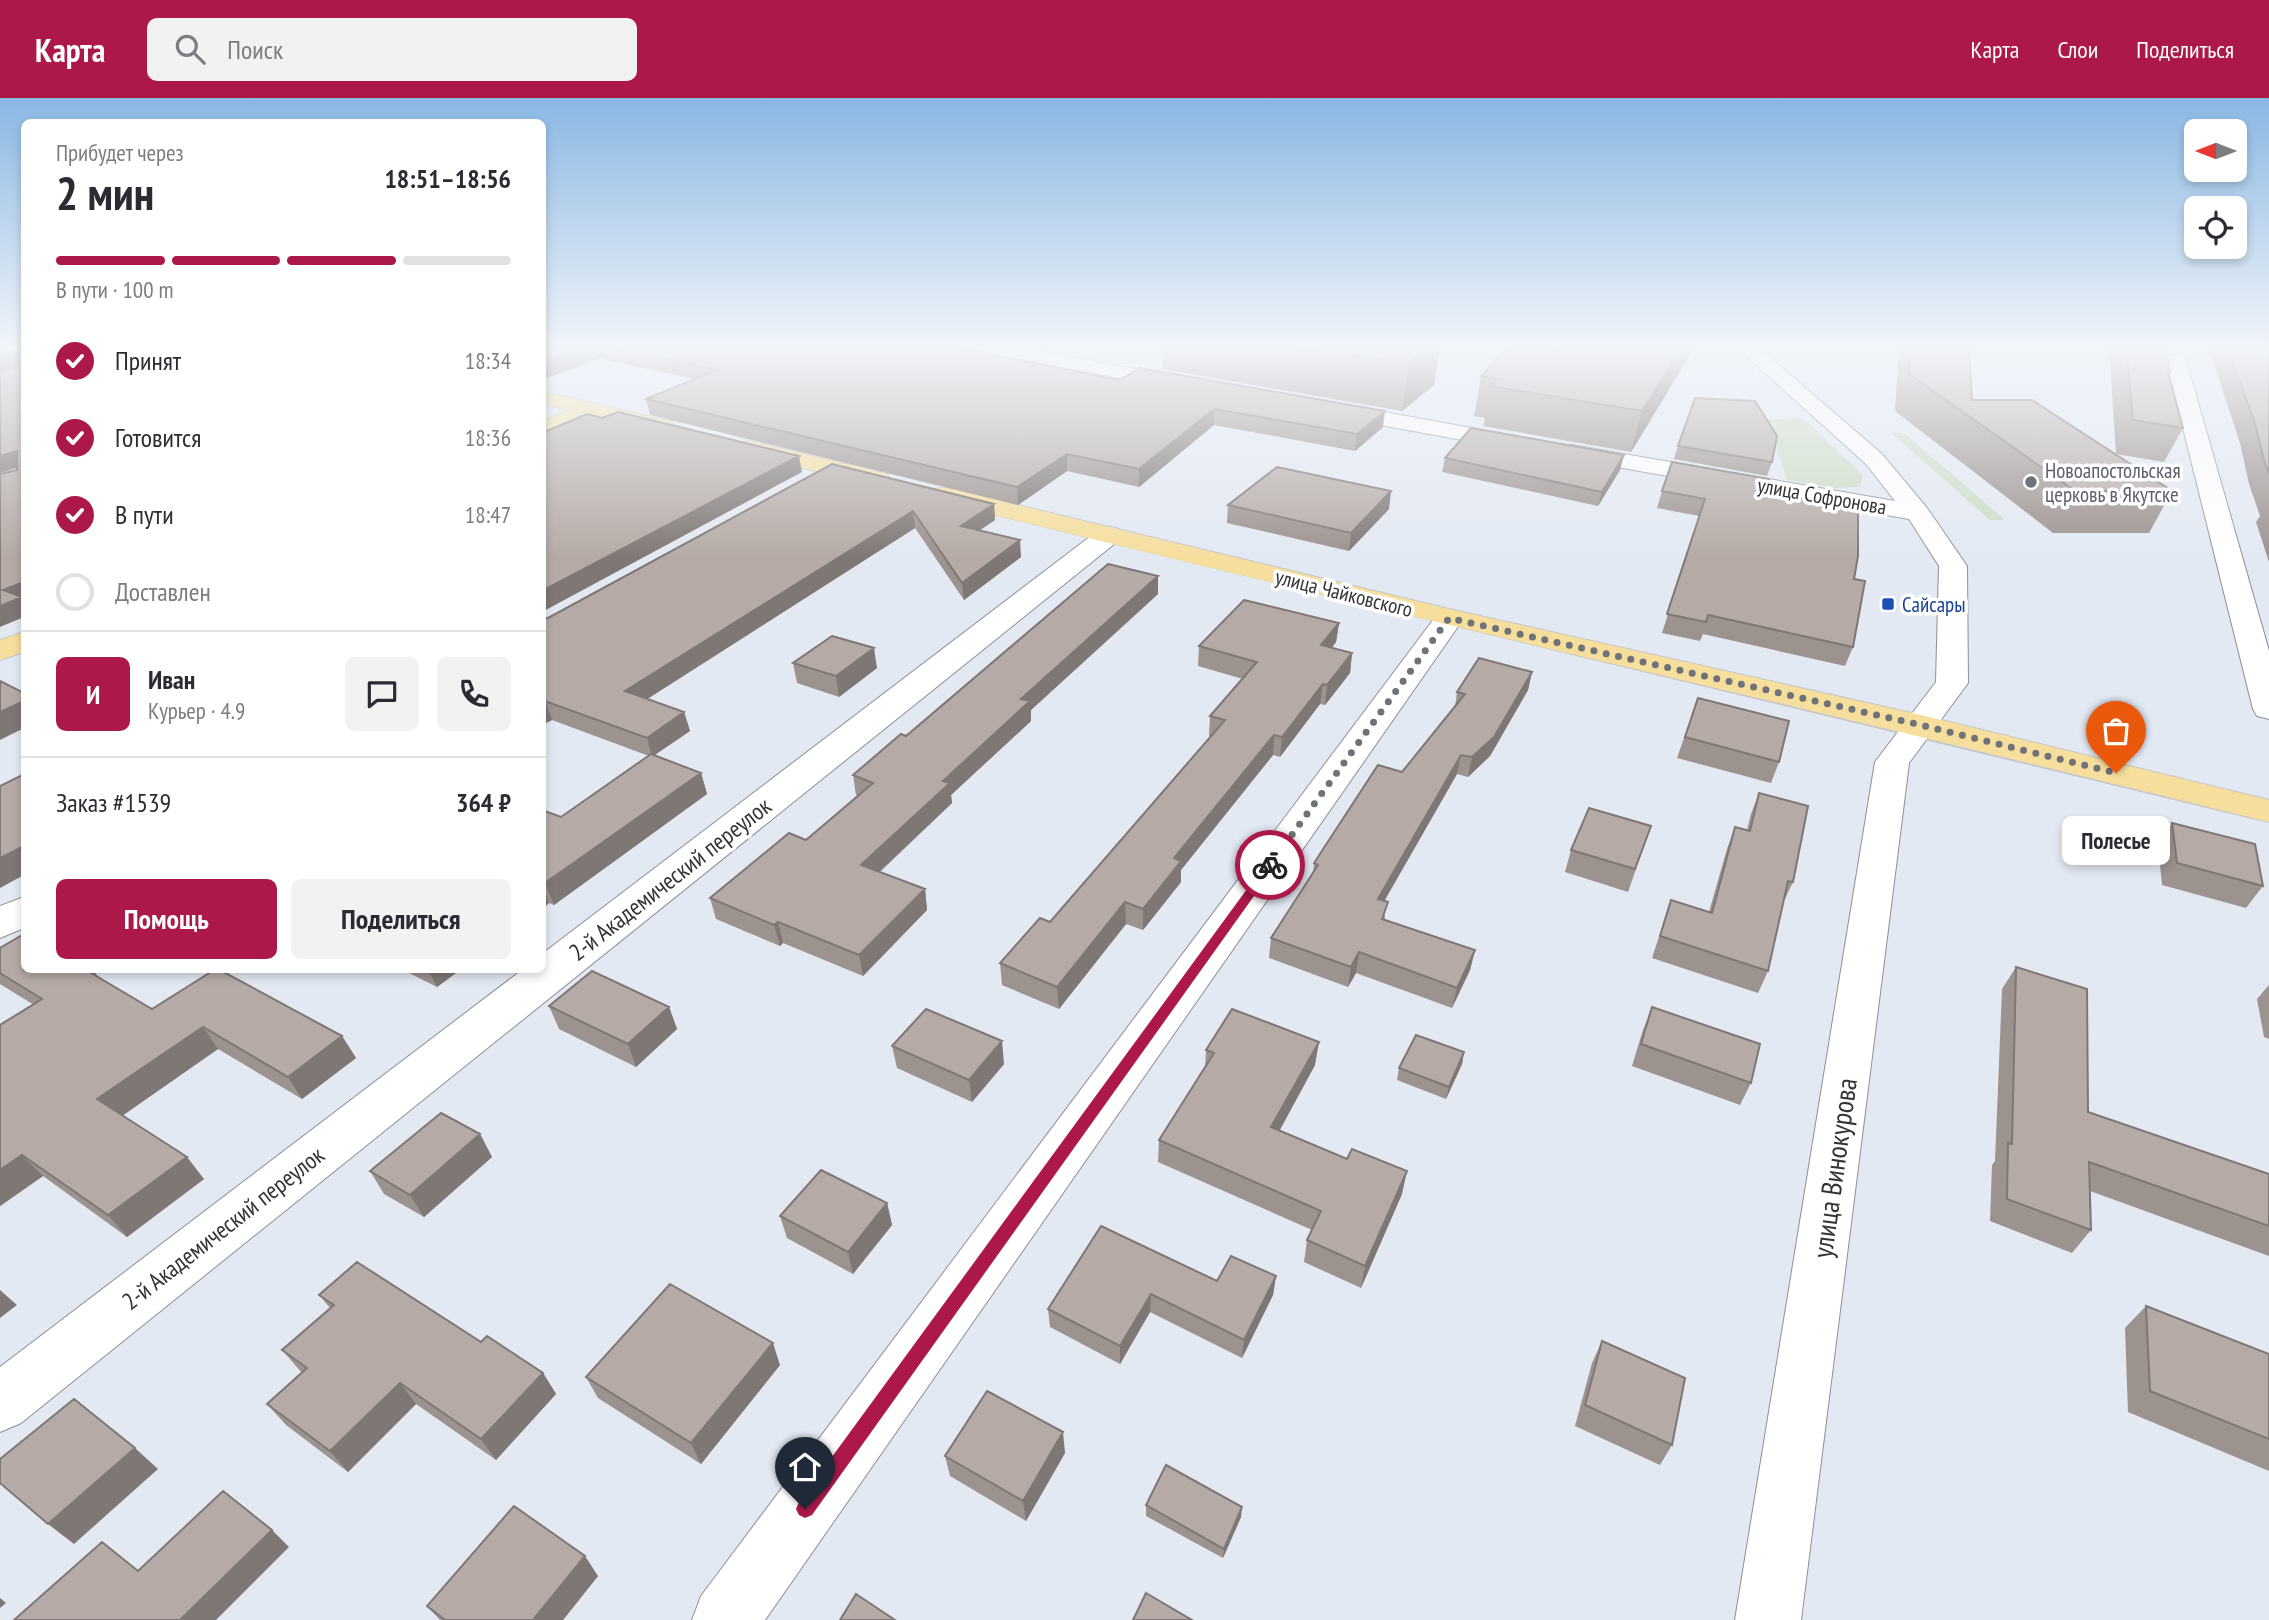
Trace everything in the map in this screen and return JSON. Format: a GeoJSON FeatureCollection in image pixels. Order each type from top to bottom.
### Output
{"type":"FeatureCollection","features":[{"type":"Feature","properties":{"kind":"main road"},"geometry":{"type":"LineString","coordinates":[[546,427],[572,417]]}},
{"type":"Feature","properties":{"kind":"main road"},"geometry":{"type":"LineString","coordinates":[[620,417],[685,432]]}},
{"type":"Feature","properties":{"kind":"main road","name":"улица Чайковского"},"geometry":{"type":"LineString","coordinates":[[725,442],[1449,618],[1921,725],[2269,811]]}},
{"type":"Feature","properties":{"kind":"main road"},"geometry":{"type":"LineString","coordinates":[[0,651],[21,642]]}},
{"type":"Feature","properties":{"kind":"street","name":"улица Софронова"},"geometry":{"type":"LineString","coordinates":[[1370,417],[1918,513]]}},
{"type":"Feature","properties":{"kind":"street","name":"улица Винокурова"},"geometry":{"type":"LineString","coordinates":[[1768,1620],[1892,762],[1952,682],[1954,566],[1918,513],[1874,459],[1826,417]]}},
{"type":"Feature","properties":{"kind":"street"},"geometry":{"type":"LineString","coordinates":[[2191,417],[2269,709]]}},
{"type":"Feature","properties":{"kind":"street"},"geometry":{"type":"LineString","coordinates":[[796,488],[833,468]]}},
{"type":"Feature","properties":{"kind":"street","name":"2-й Академический переулок"},"geometry":{"type":"LineString","coordinates":[[0,1403],[1108,536]]}},
{"type":"Feature","properties":{"kind":"street"},"geometry":{"type":"LineString","coordinates":[[725,1620],[1449,618]]}},
{"type":"Feature","properties":{"kind":"street"},"geometry":{"type":"LineString","coordinates":[[0,924],[21,913]]}},
{"type":"Feature","properties":{"kind":"green space"},"geometry":{"type":"Polygon","coordinates":[[[1802,418],[1863,475],[1860,487],[1835,488],[1787,480],[1768,420],[1802,418]]]}},
{"type":"Feature","properties":{"kind":"green space"},"geometry":{"type":"Polygon","coordinates":[[[1891,433],[1904,433],[2005,520],[1990,520],[1891,433]]]}},
{"type":"Feature","properties":{"kind":"building"},"geometry":{"type":"Polygon","coordinates":[[[0,417],[21,417],[21,583],[3,590],[21,597],[0,606],[0,474],[17,470],[17,451],[0,456],[0,417]]]}},
{"type":"Feature","properties":{"kind":"building"},"geometry":{"type":"Polygon","coordinates":[[[580,417],[639,417],[799,456],[546,589],[546,431],[580,417]]]}},
{"type":"Feature","properties":{"kind":"building"},"geometry":{"type":"Polygon","coordinates":[[[722,417],[1204,417],[1139,469],[1067,454],[1017,487],[722,417]]]}},
{"type":"Feature","properties":{"kind":"building"},"geometry":{"type":"Polygon","coordinates":[[[1260,417],[1378,417],[1357,434],[1260,417]]]}},
{"type":"Feature","properties":{"kind":"building"},"geometry":{"type":"Polygon","coordinates":[[[1688,417],[1765,417],[1777,436],[1772,462],[1678,446],[1688,417]]]}},
{"type":"Feature","properties":{"kind":"building"},"geometry":{"type":"Polygon","coordinates":[[[1970,417],[2058,417],[2172,491],[2075,491],[1970,417]]]}},
{"type":"Feature","properties":{"kind":"building"},"geometry":{"type":"Polygon","coordinates":[[[2133,417],[2180,417],[2183,428],[2133,420],[2133,417]]]}},
{"type":"Feature","properties":{"kind":"building"},"geometry":{"type":"Polygon","coordinates":[[[2253,417],[2269,417],[2269,474],[2264,460],[2253,417]]]}},
{"type":"Feature","properties":{"kind":"building"},"geometry":{"type":"Polygon","coordinates":[[[1471,428],[1624,455],[1602,492],[1445,458],[1471,428]]]}},
{"type":"Feature","properties":{"kind":"building"},"geometry":{"type":"Polygon","coordinates":[[[1672,462],[1769,479],[1766,493],[1858,507],[1858,556],[1854,579],[1865,581],[1853,647],[1708,615],[1706,622],[1667,614],[1705,499],[1662,491],[1672,462]]]}},
{"type":"Feature","properties":{"kind":"building"},"geometry":{"type":"Polygon","coordinates":[[[832,464],[994,504],[961,526],[1020,540],[962,583],[913,511],[625,691],[684,712],[647,738],[546,701],[548,618],[832,464]]]}},
{"type":"Feature","properties":{"kind":"building"},"geometry":{"type":"Polygon","coordinates":[[[1277,467],[1391,491],[1351,533],[1228,505],[1277,467]]]}},
{"type":"Feature","properties":{"kind":"building"},"geometry":{"type":"Polygon","coordinates":[[[1108,564],[1158,576],[1021,699],[1030,701],[943,781],[950,783],[861,865],[925,889],[859,955],[778,922],[774,925],[710,898],[789,833],[806,840],[873,783],[853,775],[901,734],[906,736],[1108,564]]]}},
{"type":"Feature","properties":{"kind":"building"},"geometry":{"type":"Polygon","coordinates":[[[1244,600],[1339,623],[1321,645],[1352,653],[1327,685],[1323,684],[1282,737],[1274,735],[1174,858],[1181,861],[1143,909],[1125,902],[1057,987],[1000,963],[1040,918],[1050,922],[1225,720],[1210,716],[1257,662],[1199,646],[1244,600]]]}},
{"type":"Feature","properties":{"kind":"building"},"geometry":{"type":"Polygon","coordinates":[[[832,636],[874,648],[836,676],[793,663],[832,636]]]}},
{"type":"Feature","properties":{"kind":"building"},"geometry":{"type":"Polygon","coordinates":[[[1479,658],[1532,672],[1494,737],[1472,757],[1461,755],[1378,899],[1388,902],[1382,919],[1475,950],[1457,988],[1359,952],[1351,967],[1271,938],[1318,865],[1314,863],[1378,765],[1402,772],[1465,694],[1457,692],[1479,658]]]}},
{"type":"Feature","properties":{"kind":"building"},"geometry":{"type":"Polygon","coordinates":[[[0,681],[21,692],[21,702],[0,712],[0,681]]]}},
{"type":"Feature","properties":{"kind":"building"},"geometry":{"type":"Polygon","coordinates":[[[1698,698],[1789,721],[1779,762],[1685,737],[1698,698]]]}},
{"type":"Feature","properties":{"kind":"building"},"geometry":{"type":"Polygon","coordinates":[[[651,754],[701,773],[546,882],[546,811],[561,817],[651,754]]]}},
{"type":"Feature","properties":{"kind":"building"},"geometry":{"type":"Polygon","coordinates":[[[21,776],[21,848],[0,858],[0,786],[21,776]]]}},
{"type":"Feature","properties":{"kind":"building"},"geometry":{"type":"Polygon","coordinates":[[[1759,793],[1808,806],[1793,882],[1788,881],[1768,971],[1660,936],[1671,900],[1712,913],[1735,827],[1750,831],[1759,793]]]}},
{"type":"Feature","properties":{"kind":"building"},"geometry":{"type":"Polygon","coordinates":[[[1589,808],[1651,826],[1635,869],[1571,850],[1589,808]]]}},
{"type":"Feature","properties":{"kind":"building"},"geometry":{"type":"Polygon","coordinates":[[[2172,823],[2255,844],[2263,886],[2177,863],[2172,823]]]}},
{"type":"Feature","properties":{"kind":"building"},"geometry":{"type":"Polygon","coordinates":[[[21,936],[21,973],[91,973],[152,1009],[209,973],[226,973],[342,1036],[288,1077],[203,1027],[97,1099],[187,1157],[108,1215],[22,1155],[0,1170],[0,1025],[42,999],[0,973],[0,948],[21,936]]]}},
{"type":"Feature","properties":{"kind":"building"},"geometry":{"type":"Polygon","coordinates":[[[2016,967],[2087,989],[2088,1112],[2269,1174],[2269,1226],[2089,1162],[2091,1230],[2007,1199],[2008,1143],[2012,1144],[2016,967]]]}},
{"type":"Feature","properties":{"kind":"building"},"geometry":{"type":"Polygon","coordinates":[[[592,971],[669,1007],[628,1044],[549,1006],[592,971]]]}},
{"type":"Feature","properties":{"kind":"building"},"geometry":{"type":"Polygon","coordinates":[[[1652,1007],[1760,1044],[1751,1083],[1641,1044],[1652,1007]]]}},
{"type":"Feature","properties":{"kind":"building"},"geometry":{"type":"Polygon","coordinates":[[[926,1009],[1002,1041],[969,1080],[892,1046],[926,1009]]]}},
{"type":"Feature","properties":{"kind":"building"},"geometry":{"type":"Polygon","coordinates":[[[1232,1009],[1319,1042],[1271,1127],[1347,1159],[1352,1149],[1407,1171],[1365,1266],[1307,1240],[1321,1211],[1159,1140],[1214,1053],[1206,1050],[1232,1009]]]}},
{"type":"Feature","properties":{"kind":"building"},"geometry":{"type":"Polygon","coordinates":[[[1416,1035],[1464,1052],[1449,1087],[1399,1068],[1416,1035]]]}},
{"type":"Feature","properties":{"kind":"building"},"geometry":{"type":"Polygon","coordinates":[[[441,1113],[480,1134],[410,1195],[370,1171],[441,1113]]]}},
{"type":"Feature","properties":{"kind":"building"},"geometry":{"type":"Polygon","coordinates":[[[821,1170],[887,1203],[848,1252],[780,1216],[821,1170]]]}},
{"type":"Feature","properties":{"kind":"building"},"geometry":{"type":"Polygon","coordinates":[[[1101,1226],[1217,1281],[1231,1256],[1276,1276],[1244,1340],[1151,1294],[1120,1346],[1048,1309],[1101,1226]]]}},
{"type":"Feature","properties":{"kind":"building"},"geometry":{"type":"Polygon","coordinates":[[[357,1262],[481,1342],[487,1336],[543,1373],[481,1439],[400,1383],[330,1451],[267,1404],[307,1368],[282,1350],[334,1305],[319,1295],[357,1262]]]}},
{"type":"Feature","properties":{"kind":"building"},"geometry":{"type":"Polygon","coordinates":[[[670,1284],[773,1343],[691,1443],[586,1377],[670,1284]]]}},
{"type":"Feature","properties":{"kind":"building"},"geometry":{"type":"Polygon","coordinates":[[[2146,1306],[2269,1354],[2269,1439],[2150,1391],[2146,1306]]]}},
{"type":"Feature","properties":{"kind":"building"},"geometry":{"type":"Polygon","coordinates":[[[1602,1341],[1685,1378],[1672,1445],[1585,1405],[1602,1341]]]}},
{"type":"Feature","properties":{"kind":"building"},"geometry":{"type":"Polygon","coordinates":[[[987,1391],[1063,1432],[1023,1501],[945,1456],[987,1391]]]}},
{"type":"Feature","properties":{"kind":"building"},"geometry":{"type":"Polygon","coordinates":[[[74,1399],[135,1448],[48,1524],[0,1483],[0,1459],[74,1399]]]}},
{"type":"Feature","properties":{"kind":"building"},"geometry":{"type":"Polygon","coordinates":[[[1166,1465],[1242,1507],[1224,1549],[1146,1505],[1166,1465]]]}},
{"type":"Feature","properties":{"kind":"building"},"geometry":{"type":"Polygon","coordinates":[[[223,1491],[272,1530],[180,1620],[14,1620],[102,1542],[138,1571],[223,1491]]]}},
{"type":"Feature","properties":{"kind":"building"},"geometry":{"type":"Polygon","coordinates":[[[514,1506],[585,1556],[533,1620],[445,1620],[427,1606],[514,1506]]]}},
{"type":"Feature","properties":{"kind":"building"},"geometry":{"type":"Polygon","coordinates":[[[1146,1593],[1192,1620],[1133,1620],[1146,1593]]]}},
{"type":"Feature","properties":{"kind":"building"},"geometry":{"type":"Polygon","coordinates":[[[856,1594],[895,1620],[840,1620],[856,1594]]]}},
{"type":"Feature","properties":{"kind":"way so far"},"geometry":{"type":"LineString","coordinates":[[1270,865],[1449,618],[1921,725],[2116,773]]}},
{"type":"Feature","properties":{"kind":"place","name":"Новоапостольская церковь в Якутске"},"geometry":{"type":"Point","coordinates":[2031,482]}},
{"type":"Feature","properties":{"kind":"place","name":"Сайсары"},"geometry":{"type":"Point","coordinates":[1888,604]}},
{"type":"Feature","properties":{"kind":"place","name":"Полесье"},"geometry":{"type":"Point","coordinates":[2116,773]}},
{"type":"Feature","properties":{"kind":"route"},"geometry":{"type":"LineString","coordinates":[[805,1509],[1270,865]]}}]}
